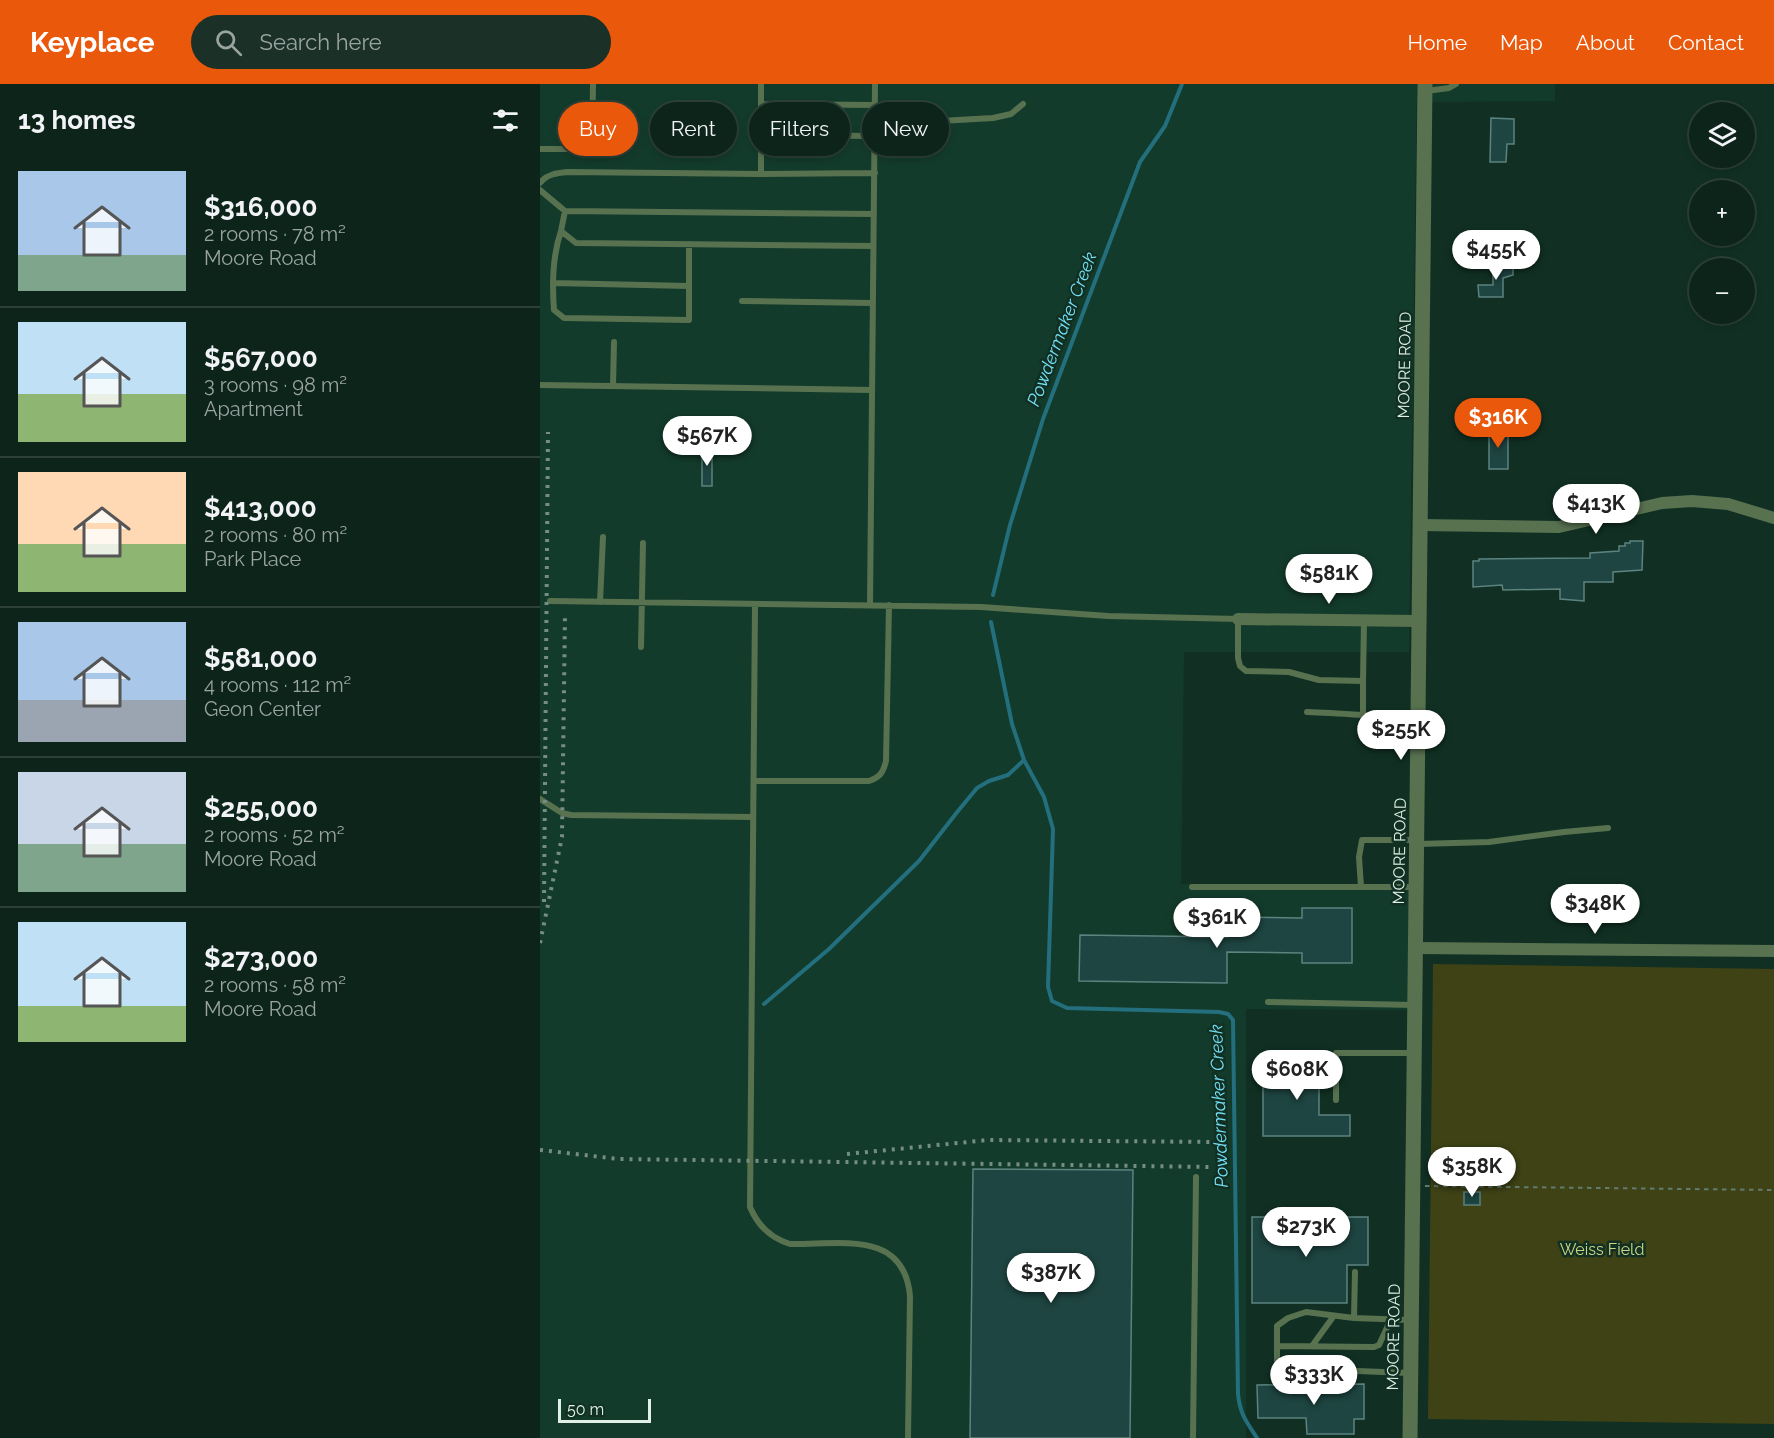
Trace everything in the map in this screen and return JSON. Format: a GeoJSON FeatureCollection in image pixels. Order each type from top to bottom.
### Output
{"type":"FeatureCollection","features":[{"type":"Feature","properties":{"kind":"street","name":"MOORE ROAD"},"geometry":{"type":"LineString","coordinates":[[1410,1438],[1425,88]]}},
{"type":"Feature","properties":{"kind":"street"},"geometry":{"type":"LineString","coordinates":[[1420,525],[1559,527],[1662,503],[1692,501],[1728,504],[1774,518]]}},
{"type":"Feature","properties":{"kind":"street"},"geometry":{"type":"LineString","coordinates":[[1238,619],[1419,621]]}},
{"type":"Feature","properties":{"kind":"street"},"geometry":{"type":"LineString","coordinates":[[1416,948],[1774,951]]}},
{"type":"Feature","properties":{"kind":"lane"},"geometry":{"type":"LineString","coordinates":[[540,148],[596,149],[593,84]]}},
{"type":"Feature","properties":{"kind":"lane"},"geometry":{"type":"LineString","coordinates":[[761,84],[761,102]]}},
{"type":"Feature","properties":{"kind":"lane"},"geometry":{"type":"LineString","coordinates":[[874,102],[875,84]]}},
{"type":"Feature","properties":{"kind":"lane"},"geometry":{"type":"LineString","coordinates":[[1425,88],[1449,88],[1456,84]]}},
{"type":"Feature","properties":{"kind":"lane"},"geometry":{"type":"LineString","coordinates":[[949,120],[993,118],[1011,114],[1023,104]]}},
{"type":"Feature","properties":{"kind":"lane"},"geometry":{"type":"LineString","coordinates":[[761,156],[761,174]]}},
{"type":"Feature","properties":{"kind":"lane"},"geometry":{"type":"LineString","coordinates":[[870,605],[874,156]]}},
{"type":"Feature","properties":{"kind":"lane"},"geometry":{"type":"LineString","coordinates":[[540,183],[555,173],[568,172],[874,173]]}},
{"type":"Feature","properties":{"kind":"lane"},"geometry":{"type":"LineString","coordinates":[[540,190],[565,211],[874,214]]}},
{"type":"Feature","properties":{"kind":"lane"},"geometry":{"type":"LineString","coordinates":[[565,211],[556,246],[553,283],[554,310],[564,318],[689,320],[689,244]]}},
{"type":"Feature","properties":{"kind":"lane"},"geometry":{"type":"LineString","coordinates":[[561,231],[576,243],[873,246]]}},
{"type":"Feature","properties":{"kind":"lane"},"geometry":{"type":"LineString","coordinates":[[553,283],[689,286]]}},
{"type":"Feature","properties":{"kind":"lane"},"geometry":{"type":"LineString","coordinates":[[742,301],[872,303]]}},
{"type":"Feature","properties":{"kind":"lane"},"geometry":{"type":"LineString","coordinates":[[613,386],[614,342]]}},
{"type":"Feature","properties":{"kind":"lane"},"geometry":{"type":"LineString","coordinates":[[540,385],[872,390]]}},
{"type":"Feature","properties":{"kind":"lane"},"geometry":{"type":"LineString","coordinates":[[600,602],[603,537]]}},
{"type":"Feature","properties":{"kind":"lane"},"geometry":{"type":"LineString","coordinates":[[641,647],[643,543]]}},
{"type":"Feature","properties":{"kind":"lane"},"geometry":{"type":"LineString","coordinates":[[550,602],[889,605],[1003,608],[1108,616],[1238,619],[1238,658],[1240,666],[1246,671],[1290,672],[1319,680],[1363,681]]}},
{"type":"Feature","properties":{"kind":"lane"},"geometry":{"type":"LineString","coordinates":[[755,605],[750,1207],[759,1225],[781,1241],[790,1244],[869,1245],[884,1250],[900,1264],[907,1278],[910,1296],[908,1438]]}},
{"type":"Feature","properties":{"kind":"lane"},"geometry":{"type":"LineString","coordinates":[[754,782],[869,782],[878,778],[884,771],[889,605]]}},
{"type":"Feature","properties":{"kind":"lane"},"geometry":{"type":"LineString","coordinates":[[1363,716],[1364,621]]}},
{"type":"Feature","properties":{"kind":"lane"},"geometry":{"type":"LineString","coordinates":[[1307,712],[1418,718]]}},
{"type":"Feature","properties":{"kind":"lane"},"geometry":{"type":"LineString","coordinates":[[540,799],[562,813],[571,815],[753,817]]}},
{"type":"Feature","properties":{"kind":"lane"},"geometry":{"type":"LineString","coordinates":[[1361,887],[1359,857],[1362,840],[1489,842],[1564,831],[1608,828]]}},
{"type":"Feature","properties":{"kind":"lane"},"geometry":{"type":"LineString","coordinates":[[1192,887],[1417,887]]}},
{"type":"Feature","properties":{"kind":"lane"},"geometry":{"type":"LineString","coordinates":[[1268,1002],[1415,1005]]}},
{"type":"Feature","properties":{"kind":"lane"},"geometry":{"type":"LineString","coordinates":[[1336,1100],[1336,1053],[1414,1053]]}},
{"type":"Feature","properties":{"kind":"lane"},"geometry":{"type":"LineString","coordinates":[[1192,1438],[1196,1177]]}},
{"type":"Feature","properties":{"kind":"lane"},"geometry":{"type":"LineString","coordinates":[[1354,1318],[1355,1272]]}},
{"type":"Feature","properties":{"kind":"lane"},"geometry":{"type":"LineString","coordinates":[[1411,1320],[1333,1317],[1306,1312],[1288,1318],[1277,1326],[1277,1361],[1280,1368],[1411,1372]]}},
{"type":"Feature","properties":{"kind":"lane"},"geometry":{"type":"LineString","coordinates":[[1312,1346],[1333,1317]]}},
{"type":"Feature","properties":{"kind":"lane"},"geometry":{"type":"LineString","coordinates":[[1277,1346],[1374,1347],[1379,1345],[1391,1319]]}},
{"type":"Feature","properties":{"kind":"path"},"geometry":{"type":"LineString","coordinates":[[1413,1185],[1774,1190]]}},
{"type":"Feature","properties":{"kind":"shaded area"},"geometry":{"type":"Polygon","coordinates":[[[540,84],[1417,84],[1409,652],[1184,652],[1181,884],[1410,887],[1408,1010],[1246,1009],[1246,1438],[540,1438],[540,84]]]}},
{"type":"Feature","properties":{"kind":"shaded area"},"geometry":{"type":"Polygon","coordinates":[[[1432,84],[1555,84],[1555,101],[1432,102],[1432,84]]]}},
{"type":"Feature","properties":{"kind":"green space","name":"Weiss Field"},"geometry":{"type":"Polygon","coordinates":[[[1433,964],[1774,969],[1774,1424],[1428,1419],[1433,964]]]}},
{"type":"Feature","properties":{"kind":"building"},"geometry":{"type":"Polygon","coordinates":[[[1491,118],[1514,119],[1514,144],[1507,144],[1506,162],[1490,162],[1491,118]]]}},
{"type":"Feature","properties":{"kind":"building"},"geometry":{"type":"Polygon","coordinates":[[[1493,263],[1507,263],[1507,266],[1513,266],[1513,275],[1503,278],[1503,297],[1479,297],[1478,285],[1493,285],[1493,263]]]}},
{"type":"Feature","properties":{"kind":"building"},"geometry":{"type":"Polygon","coordinates":[[[1489,429],[1508,429],[1508,469],[1489,469],[1489,429]]]}},
{"type":"Feature","properties":{"kind":"building"},"geometry":{"type":"Polygon","coordinates":[[[702,448],[712,448],[712,486],[702,486],[702,448]]]}},
{"type":"Feature","properties":{"kind":"building"},"geometry":{"type":"Polygon","coordinates":[[[1630,541],[1643,541],[1642,570],[1613,572],[1613,582],[1584,582],[1584,601],[1560,599],[1560,589],[1503,590],[1502,585],[1473,587],[1473,561],[1479,561],[1479,559],[1590,558],[1590,553],[1619,551],[1619,546],[1625,546],[1625,543],[1630,543],[1630,541]]]}},
{"type":"Feature","properties":{"kind":"building"},"geometry":{"type":"Polygon","coordinates":[[[1302,908],[1352,908],[1352,963],[1302,963],[1302,953],[1227,952],[1227,983],[1079,981],[1080,935],[1227,937],[1227,917],[1302,918],[1302,908]]]}},
{"type":"Feature","properties":{"kind":"building"},"geometry":{"type":"Polygon","coordinates":[[[1263,1059],[1319,1060],[1319,1115],[1350,1115],[1350,1136],[1263,1136],[1263,1059]]]}},
{"type":"Feature","properties":{"kind":"building"},"geometry":{"type":"Polygon","coordinates":[[[973,1169],[1133,1170],[1130,1438],[970,1438],[973,1169]]]}},
{"type":"Feature","properties":{"kind":"building"},"geometry":{"type":"Polygon","coordinates":[[[1464,1192],[1480,1192],[1480,1205],[1464,1205],[1464,1192]]]}},
{"type":"Feature","properties":{"kind":"building"},"geometry":{"type":"Polygon","coordinates":[[[1252,1217],[1368,1217],[1368,1265],[1347,1265],[1347,1303],[1252,1303],[1252,1217]]]}},
{"type":"Feature","properties":{"kind":"building"},"geometry":{"type":"Polygon","coordinates":[[[1364,1384],[1364,1419],[1354,1419],[1354,1434],[1307,1434],[1306,1418],[1258,1418],[1257,1385],[1364,1384]]]}},
{"type":"Feature","properties":{"kind":"waterway","name":"Powdermaker Creek"},"geometry":{"type":"LineString","coordinates":[[993,595],[1010,525],[1043,419],[1140,162],[1165,126],[1182,84]]}},
{"type":"Feature","properties":{"kind":"waterway","name":"Powdermaker Creek"},"geometry":{"type":"LineString","coordinates":[[991,622],[1012,724],[1024,760],[1044,797],[1053,829],[1048,987],[1052,1001],[1067,1008],[1219,1012],[1228,1014],[1233,1020],[1238,1394],[1242,1412],[1257,1438]]}},
{"type":"Feature","properties":{"kind":"waterway"},"geometry":{"type":"LineString","coordinates":[[764,1004],[829,949],[919,861],[977,788],[989,781],[1008,775],[1024,760]]}},
{"type":"Feature","properties":{"kind":"railway"},"geometry":{"type":"LineString","coordinates":[[544,902],[548,432]]}},
{"type":"Feature","properties":{"kind":"railway"},"geometry":{"type":"LineString","coordinates":[[540,943],[562,837],[565,614]]}},
{"type":"Feature","properties":{"kind":"railway"},"geometry":{"type":"LineString","coordinates":[[847,1154],[988,1140],[1216,1142]]}},
{"type":"Feature","properties":{"kind":"railway"},"geometry":{"type":"LineString","coordinates":[[540,1150],[619,1159],[1214,1167]]}}]}
